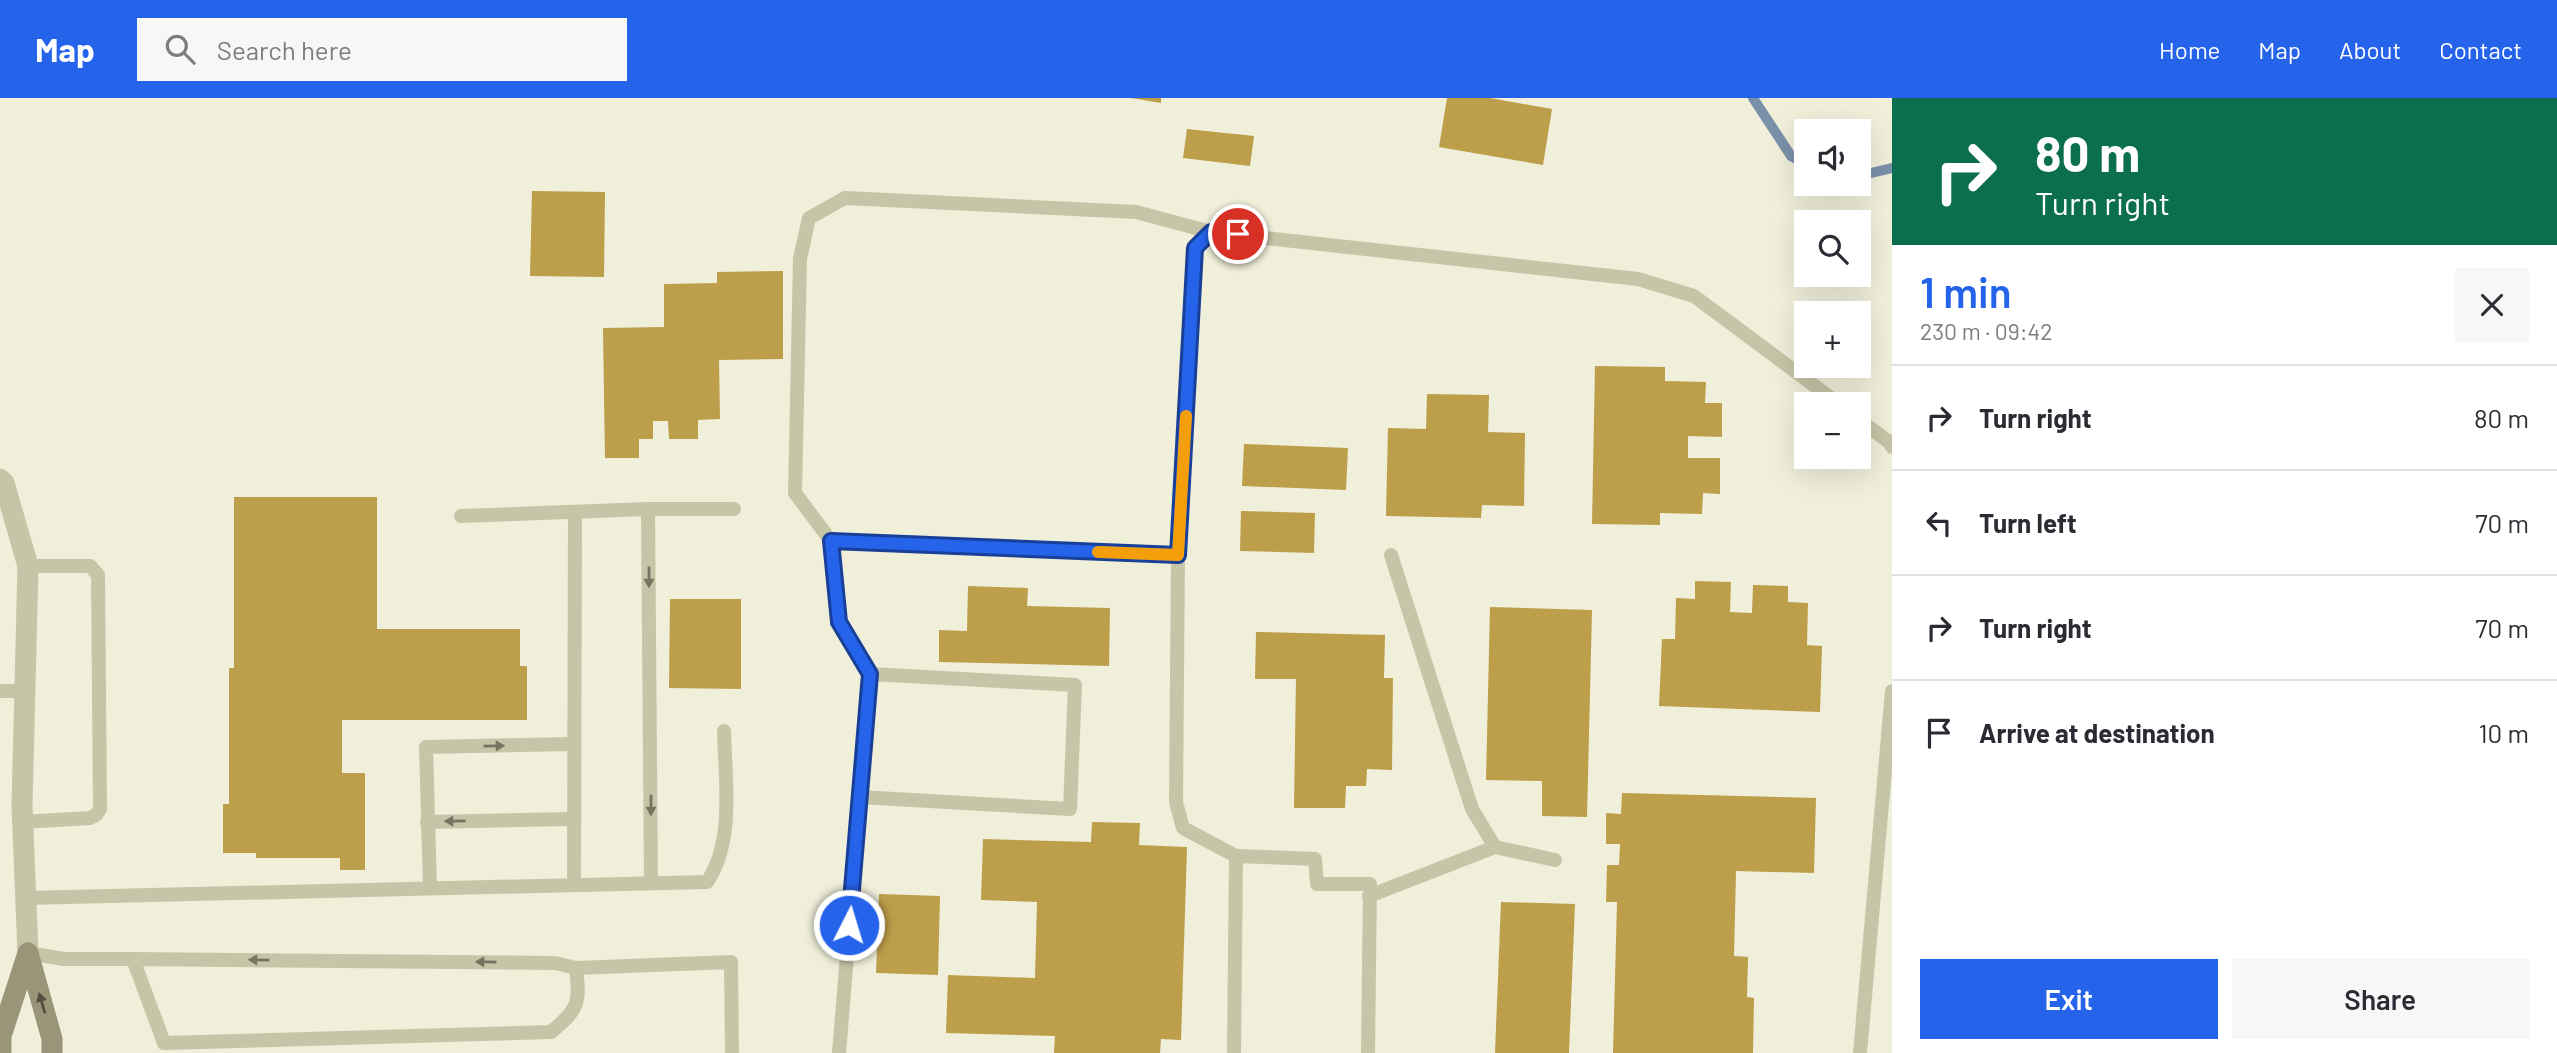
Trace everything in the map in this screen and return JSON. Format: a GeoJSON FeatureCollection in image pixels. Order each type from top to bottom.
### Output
{"type":"FeatureCollection","features":[{"type":"Feature","properties":{"kind":"street"},"geometry":{"type":"LineString","coordinates":[[0,479],[4,482],[27,566],[22,822],[28,953],[52,1039],[52,1053]]}},
{"type":"Feature","properties":{"kind":"street"},"geometry":{"type":"LineString","coordinates":[[1,1053],[4,1014],[28,953]]}},
{"type":"Feature","properties":{"kind":"lane"},"geometry":{"type":"LineString","coordinates":[[839,1053],[870,674],[839,622],[831,541],[795,493],[800,259],[809,218],[845,198],[1136,212],[1211,232],[1638,279],[1694,296],[1823,392]]}},
{"type":"Feature","properties":{"kind":"lane"},"geometry":{"type":"LineString","coordinates":[[1211,232],[1195,248],[1178,555],[1176,802],[1183,828],[1236,856],[1315,859],[1317,884],[1370,884],[1368,1053]]}},
{"type":"Feature","properties":{"kind":"lane"},"geometry":{"type":"LineString","coordinates":[[1871,429],[1892,447]]}},
{"type":"Feature","properties":{"kind":"lane"},"geometry":{"type":"LineString","coordinates":[[648,509],[651,883]]}},
{"type":"Feature","properties":{"kind":"lane"},"geometry":{"type":"LineString","coordinates":[[461,516],[648,509],[734,509]]}},
{"type":"Feature","properties":{"kind":"lane"},"geometry":{"type":"LineString","coordinates":[[574,885],[575,512]]}},
{"type":"Feature","properties":{"kind":"lane"},"geometry":{"type":"LineString","coordinates":[[831,541],[1178,555]]}},
{"type":"Feature","properties":{"kind":"lane"},"geometry":{"type":"LineString","coordinates":[[1391,555],[1472,809],[1494,847]]}},
{"type":"Feature","properties":{"kind":"lane"},"geometry":{"type":"LineString","coordinates":[[22,822],[90,818],[100,809],[98,575],[90,566],[27,566]]}},
{"type":"Feature","properties":{"kind":"lane"},"geometry":{"type":"LineString","coordinates":[[859,797],[1070,809],[1075,685],[870,674]]}},
{"type":"Feature","properties":{"kind":"lane"},"geometry":{"type":"LineString","coordinates":[[0,691],[25,691]]}},
{"type":"Feature","properties":{"kind":"lane"},"geometry":{"type":"LineString","coordinates":[[1860,1053],[1892,691]]}},
{"type":"Feature","properties":{"kind":"lane"},"geometry":{"type":"LineString","coordinates":[[26,898],[707,882],[716,869],[725,828],[724,731]]}},
{"type":"Feature","properties":{"kind":"lane"},"geometry":{"type":"LineString","coordinates":[[430,888],[426,747],[573,744]]}},
{"type":"Feature","properties":{"kind":"lane"},"geometry":{"type":"LineString","coordinates":[[427,822],[573,819]]}},
{"type":"Feature","properties":{"kind":"lane"},"geometry":{"type":"LineString","coordinates":[[1369,896],[1494,847],[1555,860]]}},
{"type":"Feature","properties":{"kind":"lane"},"geometry":{"type":"LineString","coordinates":[[1234,1053],[1236,856]]}},
{"type":"Feature","properties":{"kind":"lane"},"geometry":{"type":"LineString","coordinates":[[28,953],[64,959],[555,963],[576,968],[730,962],[732,1053]]}},
{"type":"Feature","properties":{"kind":"lane"},"geometry":{"type":"LineString","coordinates":[[133,959],[164,1043],[551,1032],[570,1016],[579,995],[576,968]]}},
{"type":"Feature","properties":{"kind":"building"},"geometry":{"type":"Polygon","coordinates":[[[1131,98],[1161,98],[1161,103],[1131,98]]]}},
{"type":"Feature","properties":{"kind":"building"},"geometry":{"type":"Polygon","coordinates":[[[1447,98],[1490,98],[1552,109],[1543,165],[1439,147],[1447,98]]]}},
{"type":"Feature","properties":{"kind":"building"},"geometry":{"type":"Polygon","coordinates":[[[1187,129],[1254,136],[1250,166],[1183,158],[1187,129]]]}},
{"type":"Feature","properties":{"kind":"building"},"geometry":{"type":"Polygon","coordinates":[[[532,191],[605,192],[604,277],[530,276],[532,191]]]}},
{"type":"Feature","properties":{"kind":"building"},"geometry":{"type":"Polygon","coordinates":[[[783,271],[783,359],[719,360],[720,419],[698,420],[698,439],[669,439],[668,421],[653,421],[653,439],[639,439],[639,458],[605,458],[603,328],[664,327],[664,284],[717,283],[717,272],[783,271]]]}},
{"type":"Feature","properties":{"kind":"building"},"geometry":{"type":"Polygon","coordinates":[[[1595,366],[1665,367],[1665,381],[1706,382],[1705,403],[1722,403],[1722,437],[1688,436],[1688,458],[1720,458],[1720,494],[1703,493],[1702,514],[1660,513],[1660,525],[1592,524],[1595,366]]]}},
{"type":"Feature","properties":{"kind":"building"},"geometry":{"type":"Polygon","coordinates":[[[1427,394],[1489,395],[1488,432],[1525,433],[1524,506],[1482,505],[1481,518],[1386,516],[1388,428],[1426,429],[1427,394]]]}},
{"type":"Feature","properties":{"kind":"building"},"geometry":{"type":"Polygon","coordinates":[[[1244,444],[1348,448],[1346,490],[1242,486],[1244,444]]]}},
{"type":"Feature","properties":{"kind":"building"},"geometry":{"type":"Polygon","coordinates":[[[234,497],[377,497],[377,629],[520,629],[520,666],[527,666],[527,720],[342,720],[342,773],[365,773],[365,870],[340,870],[340,858],[256,858],[256,853],[223,853],[223,804],[229,804],[229,668],[234,668],[234,497]]]}},
{"type":"Feature","properties":{"kind":"building"},"geometry":{"type":"Polygon","coordinates":[[[1241,511],[1315,513],[1314,553],[1240,551],[1241,511]]]}},
{"type":"Feature","properties":{"kind":"building"},"geometry":{"type":"Polygon","coordinates":[[[1695,581],[1731,582],[1730,612],[1752,613],[1753,585],[1788,586],[1788,602],[1808,603],[1807,645],[1822,646],[1820,712],[1659,706],[1662,639],[1675,639],[1676,598],[1695,599],[1695,581]]]}},
{"type":"Feature","properties":{"kind":"building"},"geometry":{"type":"Polygon","coordinates":[[[968,586],[1028,588],[1027,606],[1110,608],[1109,666],[939,662],[939,630],[967,631],[968,586]]]}},
{"type":"Feature","properties":{"kind":"building"},"geometry":{"type":"Polygon","coordinates":[[[670,599],[741,599],[741,689],[669,688],[670,599]]]}},
{"type":"Feature","properties":{"kind":"building"},"geometry":{"type":"Polygon","coordinates":[[[1490,607],[1592,610],[1587,817],[1542,816],[1542,781],[1486,780],[1490,607]]]}},
{"type":"Feature","properties":{"kind":"building"},"geometry":{"type":"Polygon","coordinates":[[[1256,632],[1385,635],[1384,678],[1393,678],[1392,770],[1367,769],[1366,786],[1346,786],[1345,808],[1294,808],[1296,679],[1255,679],[1256,632]]]}},
{"type":"Feature","properties":{"kind":"building"},"geometry":{"type":"Polygon","coordinates":[[[1622,793],[1816,798],[1814,873],[1736,871],[1734,956],[1748,957],[1747,997],[1754,998],[1753,1053],[1613,1053],[1617,902],[1606,902],[1607,865],[1619,865],[1620,844],[1606,844],[1606,813],[1621,814],[1622,793]]]}},
{"type":"Feature","properties":{"kind":"building"},"geometry":{"type":"Polygon","coordinates":[[[1092,822],[1140,823],[1139,845],[1187,847],[1181,1040],[1161,1039],[1160,1053],[1054,1053],[1055,1036],[946,1033],[948,975],[1035,978],[1037,902],[981,900],[983,839],[1091,842],[1092,822]]]}},
{"type":"Feature","properties":{"kind":"building"},"geometry":{"type":"Polygon","coordinates":[[[879,894],[940,896],[938,975],[876,973],[879,894]]]}},
{"type":"Feature","properties":{"kind":"building"},"geometry":{"type":"Polygon","coordinates":[[[1501,902],[1575,904],[1569,1053],[1495,1053],[1501,902]]]}},
{"type":"Feature","properties":{"kind":"waterway"},"geometry":{"type":"LineString","coordinates":[[1753,98],[1794,158]]}},
{"type":"Feature","properties":{"kind":"waterway"},"geometry":{"type":"LineString","coordinates":[[1871,173],[1892,168]]}},
{"type":"Feature","properties":{"kind":"slow traffic"},"geometry":{"type":"LineString","coordinates":[[1098,552],[1178,555],[1186,416]]}},
{"type":"Feature","properties":{"kind":"route"},"geometry":{"type":"LineString","coordinates":[[849,925],[870,674],[839,622],[831,541],[1178,555],[1195,248],[1211,232],[1238,234]]}}]}
